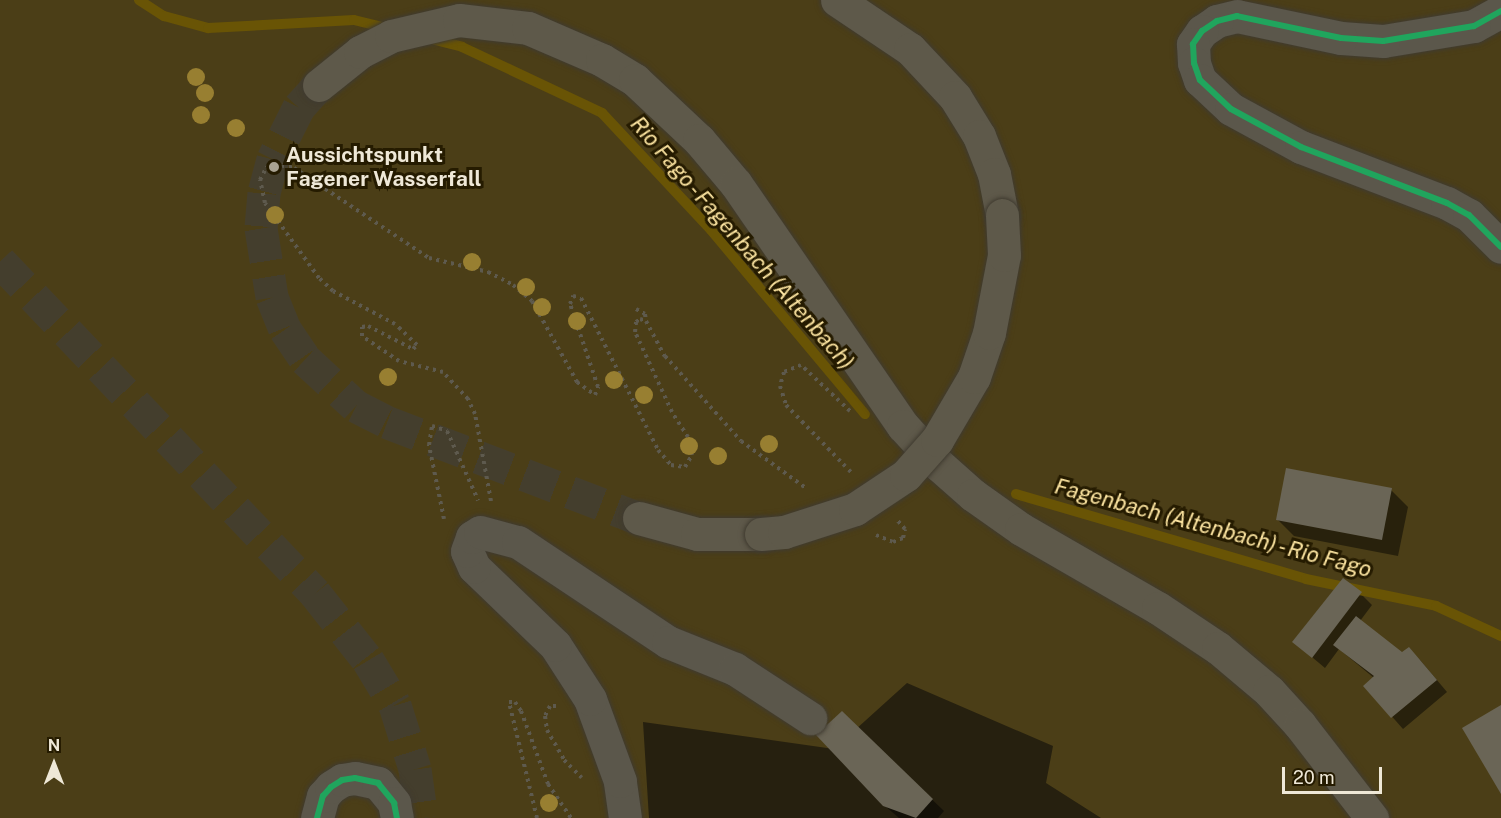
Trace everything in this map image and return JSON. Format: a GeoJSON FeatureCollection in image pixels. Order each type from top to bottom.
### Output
{"type":"FeatureCollection","features":[{"type":"Feature","properties":{"kind":"main road"},"geometry":{"type":"LineString","coordinates":[[639,518],[697,534],[761,534],[784,532],[855,509],[906,475],[937,440],[974,377],[989,333],[1004,255],[1002,215],[986,155],[955,97],[910,49],[837,0]]}},
{"type":"Feature","properties":{"kind":"main road"},"geometry":{"type":"LineString","coordinates":[[319,85],[360,51],[424,25],[459,20],[528,28],[602,60],[664,105],[736,184],[903,426],[972,495],[1020,529],[1158,608],[1218,648],[1269,691],[1300,725],[1372,818]]}},
{"type":"Feature","properties":{"kind":"street"},"geometry":{"type":"LineString","coordinates":[[1501,11],[1474,26],[1383,41],[1341,38],[1237,16],[1217,21],[1202,31],[1193,44],[1194,63],[1200,80],[1231,109],[1301,147],[1447,203],[1469,215],[1501,247]]}},
{"type":"Feature","properties":{"kind":"street"},"geometry":{"type":"LineString","coordinates":[[625,818],[620,781],[580,681],[555,645],[474,567],[467,551],[472,537],[487,531],[518,542],[668,642],[735,669],[810,718]]}},
{"type":"Feature","properties":{"kind":"street"},"geometry":{"type":"LineString","coordinates":[[316,818],[323,796],[342,780],[366,778],[378,783],[391,813]]}},
{"type":"Feature","properties":{"kind":"street"},"geometry":{"type":"LineString","coordinates":[[333,818],[340,805],[357,797],[375,802],[391,813]]}},
{"type":"Feature","properties":{"kind":"path"},"geometry":{"type":"LineString","coordinates":[[270,211],[261,189],[262,174],[274,164],[285,165],[305,174],[429,258],[501,277],[532,301],[577,382],[595,395],[598,387],[570,304],[573,296],[581,298],[658,450],[671,465],[685,467],[692,455],[688,437],[672,412],[635,332],[636,322],[640,319],[646,321]]}},
{"type":"Feature","properties":{"kind":"path"},"geometry":{"type":"LineString","coordinates":[[636,309],[645,314],[646,321],[665,356],[741,441],[811,492]]}},
{"type":"Feature","properties":{"kind":"path"},"geometry":{"type":"LineString","coordinates":[[801,365],[784,372],[780,386],[786,405],[858,479]]}},
{"type":"Feature","properties":{"kind":"path"},"geometry":{"type":"LineString","coordinates":[[869,531],[887,540],[903,538],[904,529],[894,517]]}},
{"type":"Feature","properties":{"kind":"path"},"geometry":{"type":"LineString","coordinates":[[537,818],[509,702],[515,702],[521,711],[548,784],[571,818]]}},
{"type":"Feature","properties":{"kind":"shaded area"},"geometry":{"type":"Polygon","coordinates":[[[0,0],[1501,0],[1501,818],[1101,818],[1046,783],[1053,746],[907,683],[834,749],[643,722],[649,818],[0,818],[0,0]]]}},
{"type":"Feature","properties":{"kind":"building"},"geometry":{"type":"Polygon","coordinates":[[[1286,468],[1392,488],[1382,540],[1276,520],[1286,468]]]}},
{"type":"Feature","properties":{"kind":"building"},"geometry":{"type":"Polygon","coordinates":[[[1343,578],[1362,592],[1312,658],[1292,642],[1343,578]]]}},
{"type":"Feature","properties":{"kind":"building"},"geometry":{"type":"Polygon","coordinates":[[[1356,616],[1402,652],[1409,647],[1437,680],[1391,718],[1363,686],[1374,676],[1333,645],[1356,616]]]}},
{"type":"Feature","properties":{"kind":"building"},"geometry":{"type":"Polygon","coordinates":[[[1501,705],[1501,794],[1462,728],[1501,705]]]}},
{"type":"Feature","properties":{"kind":"building"},"geometry":{"type":"Polygon","coordinates":[[[842,711],[933,799],[916,818],[883,806],[816,735],[842,711]]]}},
{"type":"Feature","properties":{"kind":"waterway","name":"Rio Fago - Fagenbach (Altenbach)"},"geometry":{"type":"LineString","coordinates":[[139,0],[164,16],[208,28],[354,20],[389,29]]}},
{"type":"Feature","properties":{"kind":"waterway","name":"Rio Fago - Fagenbach (Altenbach)"},"geometry":{"type":"LineString","coordinates":[[427,38],[462,47],[602,113],[711,230],[865,414]]}},
{"type":"Feature","properties":{"kind":"waterway","name":"Fagenbach (Altenbach) - Rio Fago"},"geometry":{"type":"LineString","coordinates":[[1016,494],[1306,579],[1436,606],[1501,636]]}},
{"type":"Feature","properties":{"kind":"tunnel"},"geometry":{"type":"LineString","coordinates":[[319,85],[299,107],[273,159],[264,193],[261,228],[272,297],[285,329],[305,359],[356,406],[387,422],[639,518]]}},
{"type":"Feature","properties":{"kind":"tunnel"},"geometry":{"type":"LineString","coordinates":[[0,261],[315,593],[368,660],[395,705],[415,769],[422,818]]}},
{"type":"Feature","properties":{"kind":"cycle path"},"geometry":{"type":"LineString","coordinates":[[1501,11],[1474,26],[1383,41],[1341,38],[1237,16],[1217,21],[1202,31],[1193,44],[1194,63],[1200,80],[1231,109],[1301,147],[1447,203],[1469,215],[1501,247]]}},
{"type":"Feature","properties":{"kind":"cycle path"},"geometry":{"type":"LineString","coordinates":[[317,818],[323,796],[331,787],[342,780],[355,778],[378,783],[394,803],[397,818]]}},
{"type":"Feature","properties":{"kind":"place","name":"Aussichtspunkt Fagener Wasserfall"},"geometry":{"type":"Point","coordinates":[274,167]}}]}
